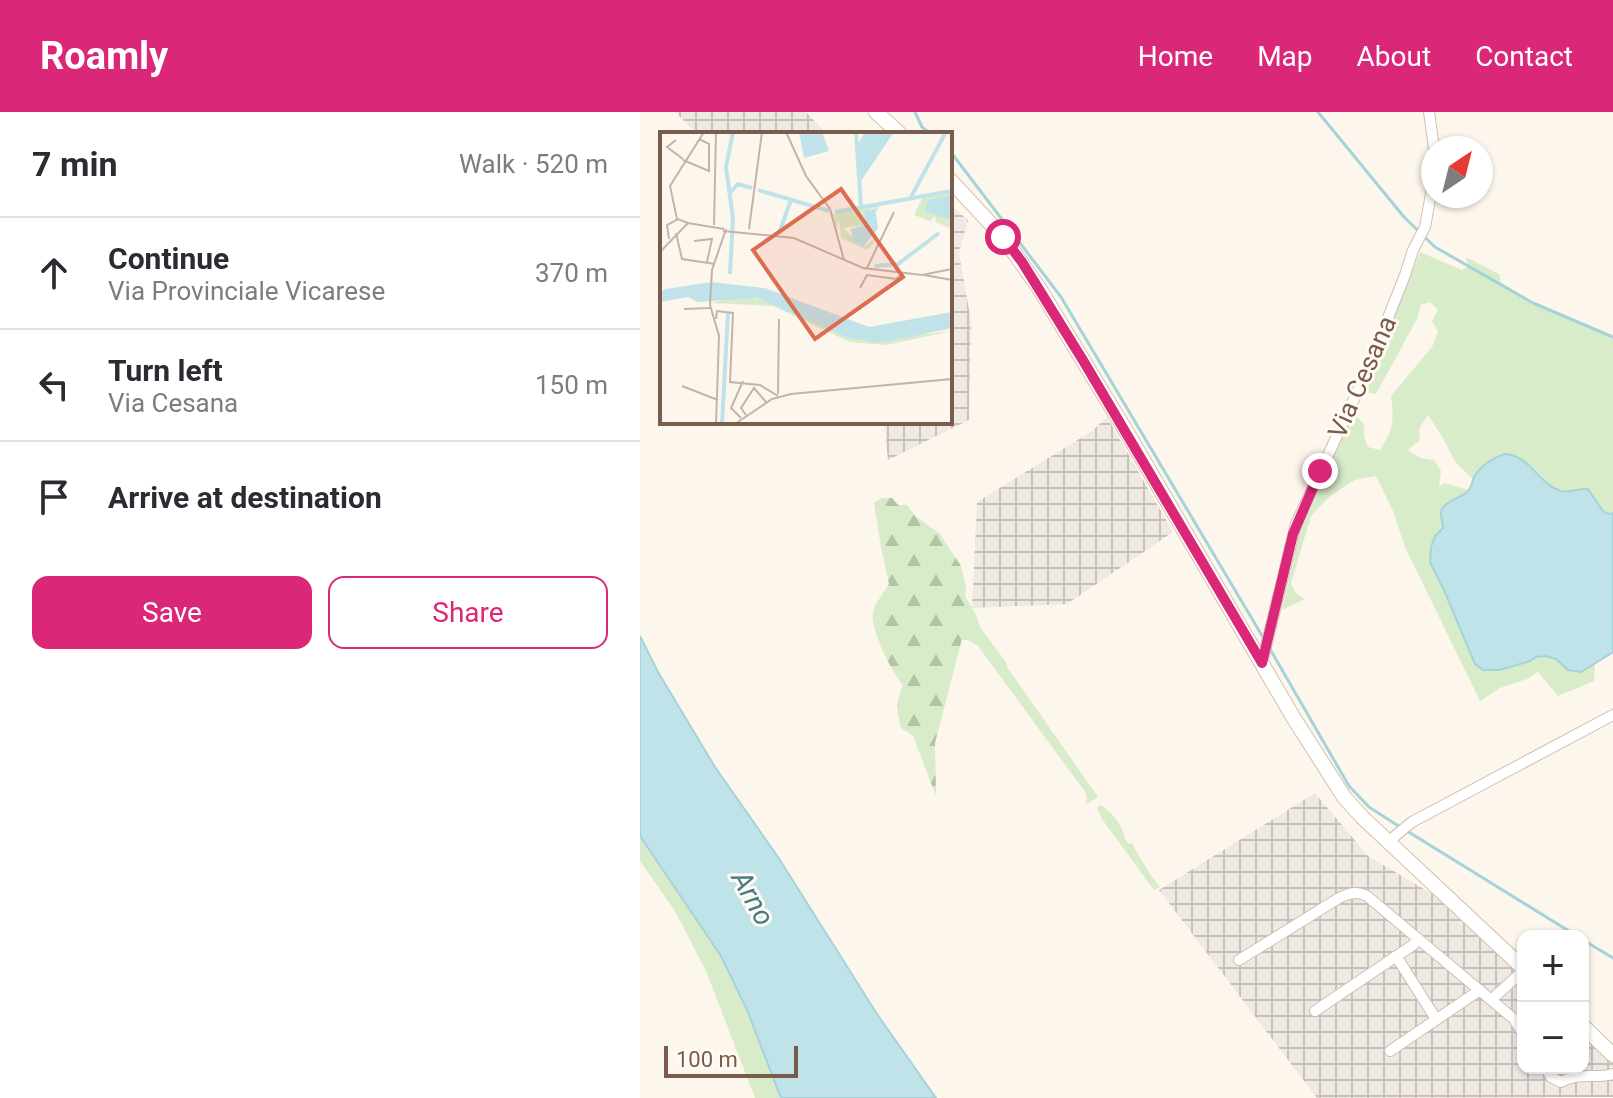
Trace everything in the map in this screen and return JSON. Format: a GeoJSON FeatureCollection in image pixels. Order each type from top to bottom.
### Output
{"type":"FeatureCollection","features":[{"type":"Feature","properties":{"kind":"main road"},"geometry":{"type":"LineString","coordinates":[[876,112],[898,132]]}},
{"type":"Feature","properties":{"kind":"main road"},"geometry":{"type":"LineString","coordinates":[[952,182],[1022,262],[1264,656],[1301,730],[1344,797],[1517,964]]}},
{"type":"Feature","properties":{"kind":"main road"},"geometry":{"type":"LineString","coordinates":[[1589,1032],[1613,1055]]}},
{"type":"Feature","properties":{"kind":"street"},"geometry":{"type":"LineString","coordinates":[[1429,112],[1432,136]]}},
{"type":"Feature","properties":{"kind":"street","name":"Via Cesana"},"geometry":{"type":"LineString","coordinates":[[1264,656],[1296,524],[1367,371],[1421,235],[1427,208]]}},
{"type":"Feature","properties":{"kind":"street"},"geometry":{"type":"LineString","coordinates":[[1389,841],[1404,827],[1613,715]]}},
{"type":"Feature","properties":{"kind":"street"},"geometry":{"type":"LineString","coordinates":[[1239,960],[1352,892],[1367,896],[1517,1024]]}},
{"type":"Feature","properties":{"kind":"street"},"geometry":{"type":"LineString","coordinates":[[1315,1011],[1418,939]]}},
{"type":"Feature","properties":{"kind":"street"},"geometry":{"type":"LineString","coordinates":[[1396,956],[1436,1019]]}},
{"type":"Feature","properties":{"kind":"street"},"geometry":{"type":"LineString","coordinates":[[1491,1000],[1517,976]]}},
{"type":"Feature","properties":{"kind":"street"},"geometry":{"type":"LineString","coordinates":[[1390,1051],[1480,990]]}},
{"type":"Feature","properties":{"kind":"street"},"geometry":{"type":"LineString","coordinates":[[1549,1074],[1561,1082],[1569,1077],[1613,1074]]}},
{"type":"Feature","properties":{"kind":"shaded area"},"geometry":{"type":"Polygon","coordinates":[[[675,112],[806,112],[825,132],[695,132],[675,112]]]}},
{"type":"Feature","properties":{"kind":"shaded area"},"geometry":{"type":"Polygon","coordinates":[[[952,207],[968,220],[959,253],[971,321],[969,420],[888,460],[884,424],[952,424],[952,207]]]}},
{"type":"Feature","properties":{"kind":"shaded area"},"geometry":{"type":"Polygon","coordinates":[[[1107,417],[1173,532],[1067,604],[972,608],[977,502],[1092,431],[1107,417]]]}},
{"type":"Feature","properties":{"kind":"shaded area"},"geometry":{"type":"Polygon","coordinates":[[[1315,793],[1368,856],[1434,895],[1517,971],[1517,1074],[1589,1074],[1589,1037],[1613,1059],[1613,1097],[1317,1098],[1159,890],[1315,793]]]}},
{"type":"Feature","properties":{"kind":"green space"},"geometry":{"type":"Polygon","coordinates":[[[1420,252],[1462,270],[1468,266],[1466,257],[1499,274],[1501,284],[1533,303],[1613,337],[1613,513],[1603,512],[1593,495],[1561,491],[1536,471],[1497,456],[1473,479],[1456,463],[1428,415],[1419,429],[1420,440],[1408,450],[1420,458],[1434,460],[1441,471],[1439,487],[1445,483],[1469,490],[1448,502],[1441,516],[1443,529],[1430,562],[1444,590],[1500,670],[1541,657],[1553,658],[1571,670],[1595,663],[1594,681],[1558,696],[1538,672],[1500,688],[1480,701],[1405,547],[1393,511],[1376,476],[1355,480],[1330,496],[1311,516],[1291,583],[1296,593],[1305,599],[1282,610],[1304,517],[1353,412],[1364,424],[1368,447],[1380,450],[1392,424],[1391,396],[1432,347],[1438,332],[1432,321],[1438,310],[1430,302],[1421,305],[1417,319],[1376,394],[1361,391],[1420,252]]]}},
{"type":"Feature","properties":{"kind":"green space"},"geometry":{"type":"Polygon","coordinates":[[[881,498],[892,498],[898,505],[907,505],[915,516],[940,534],[961,566],[966,586],[963,635],[935,743],[936,796],[913,736],[901,728],[898,706],[903,685],[883,650],[873,620],[876,605],[889,584],[874,503],[881,498]]]}},
{"type":"Feature","properties":{"kind":"green space"},"geometry":{"type":"Polygon","coordinates":[[[965,596],[981,629],[1098,797],[1085,805],[1086,793],[978,646],[962,640],[965,596]]]}},
{"type":"Feature","properties":{"kind":"green space"},"geometry":{"type":"Polygon","coordinates":[[[1100,805],[1116,819],[1125,839],[1129,844],[1133,843],[1160,887],[1154,890],[1102,819],[1097,808],[1100,805]]]}},
{"type":"Feature","properties":{"kind":"green space"},"geometry":{"type":"Polygon","coordinates":[[[640,836],[721,956],[747,1010],[781,1098],[755,1098],[706,971],[675,911],[640,861],[640,836]]]}},
{"type":"Feature","properties":{"kind":"water"},"geometry":{"type":"Polygon","coordinates":[[[1505,454],[1521,459],[1553,488],[1561,491],[1588,489],[1603,511],[1613,513],[1613,652],[1581,672],[1568,670],[1556,659],[1545,656],[1500,670],[1483,670],[1475,664],[1430,562],[1435,536],[1443,528],[1442,509],[1469,490],[1474,477],[1484,466],[1505,454]]]}},
{"type":"Feature","properties":{"kind":"water","name":"Arno"},"geometry":{"type":"Polygon","coordinates":[[[640,636],[715,767],[778,857],[877,1014],[936,1098],[781,1098],[747,1010],[721,956],[640,836],[640,636]]]}},
{"type":"Feature","properties":{"kind":"waterway"},"geometry":{"type":"LineString","coordinates":[[915,112],[922,127],[928,132]]}},
{"type":"Feature","properties":{"kind":"waterway"},"geometry":{"type":"LineString","coordinates":[[1318,112],[1404,217],[1435,247],[1533,303],[1613,337]]}},
{"type":"Feature","properties":{"kind":"waterway"},"geometry":{"type":"LineString","coordinates":[[952,154],[1061,297],[1264,639]]}},
{"type":"Feature","properties":{"kind":"waterway"},"geometry":{"type":"LineString","coordinates":[[1270,649],[1349,786],[1369,807],[1400,827]]}},
{"type":"Feature","properties":{"kind":"waterway"},"geometry":{"type":"LineString","coordinates":[[1407,831],[1567,930]]}},
{"type":"Feature","properties":{"kind":"waterway"},"geometry":{"type":"LineString","coordinates":[[1589,944],[1613,958]]}},
{"type":"Feature","properties":{"kind":"route"},"geometry":{"type":"LineString","coordinates":[[1003,237],[1084,362],[1262,663],[1296,524],[1320,471]]}}]}
